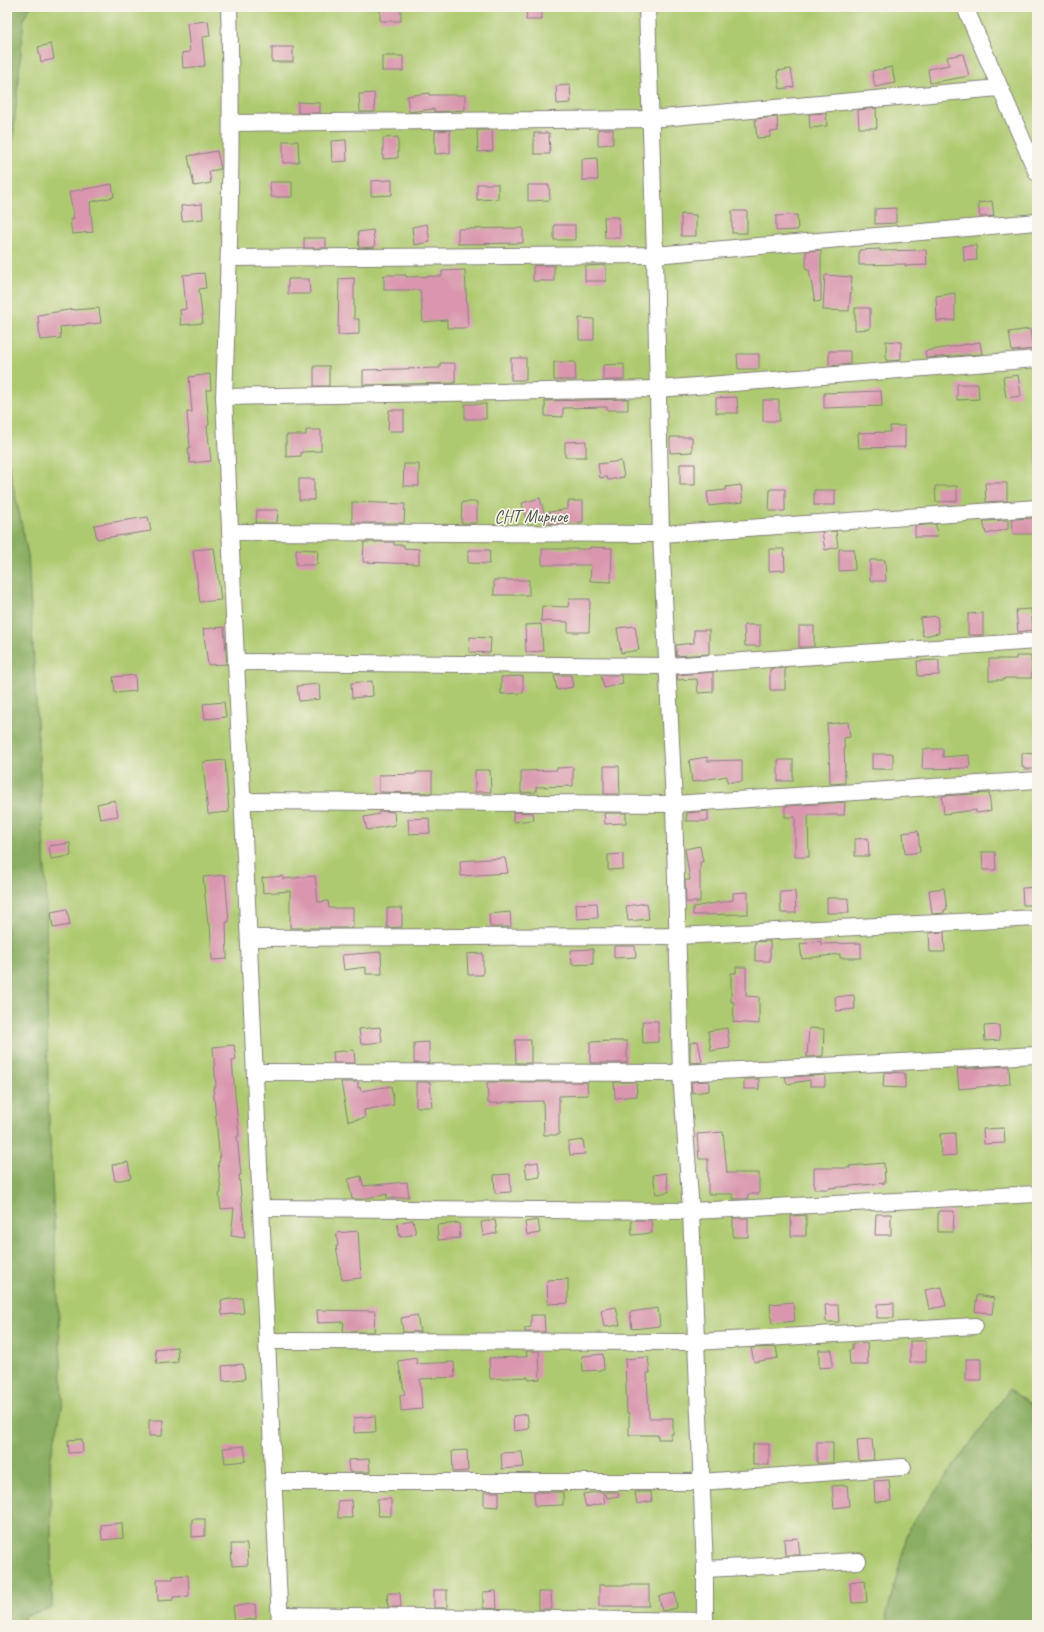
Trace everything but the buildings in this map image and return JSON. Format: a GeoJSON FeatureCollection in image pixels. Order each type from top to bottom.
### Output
{"type":"FeatureCollection","features":[{"type":"Feature","properties":{"kind":"street"},"geometry":{"type":"LineString","coordinates":[[229,7],[231,123],[229,258],[224,397],[280,1620],[705,1623],[702,1482],[691,1211],[681,1073],[674,804],[661,534],[655,255],[647,7]]}},
{"type":"Feature","properties":{"kind":"street"},"geometry":{"type":"LineString","coordinates":[[966,7],[999,88],[1037,173]]}},
{"type":"Feature","properties":{"kind":"street"},"geometry":{"type":"LineString","coordinates":[[231,123],[650,119],[999,88]]}},
{"type":"Feature","properties":{"kind":"street"},"geometry":{"type":"LineString","coordinates":[[229,258],[655,255],[1037,222]]}},
{"type":"Feature","properties":{"kind":"street"},"geometry":{"type":"LineString","coordinates":[[224,397],[658,389],[1037,359]]}},
{"type":"Feature","properties":{"kind":"street"},"geometry":{"type":"LineString","coordinates":[[230,532],[661,534],[1037,508]]}},
{"type":"Feature","properties":{"kind":"street"},"geometry":{"type":"LineString","coordinates":[[236,662],[668,666],[1037,642]]}},
{"type":"Feature","properties":{"kind":"street"},"geometry":{"type":"LineString","coordinates":[[242,801],[674,804],[1037,780]]}},
{"type":"Feature","properties":{"kind":"street"},"geometry":{"type":"LineString","coordinates":[[249,938],[677,936],[1037,918]]}},
{"type":"Feature","properties":{"kind":"street"},"geometry":{"type":"LineString","coordinates":[[255,1072],[681,1073],[1037,1054]]}},
{"type":"Feature","properties":{"kind":"street"},"geometry":{"type":"LineString","coordinates":[[261,1208],[691,1211],[1037,1194]]}},
{"type":"Feature","properties":{"kind":"street"},"geometry":{"type":"LineString","coordinates":[[267,1341],[696,1342],[975,1326]]}},
{"type":"Feature","properties":{"kind":"street"},"geometry":{"type":"LineString","coordinates":[[274,1482],[702,1482],[903,1467]]}},
{"type":"Feature","properties":{"kind":"street"},"geometry":{"type":"LineString","coordinates":[[705,1569],[858,1561]]}},
{"type":"Feature","properties":{"kind":"green space"},"geometry":{"type":"Polygon","coordinates":[[[7,7],[30,7],[24,18],[12,149],[7,181],[7,7]]]}},
{"type":"Feature","properties":{"kind":"green space","name":"СНТ Мирное"},"geometry":{"type":"Polygon","coordinates":[[[30,7],[1037,7],[1037,1411],[1010,1389],[909,1528],[887,1614],[886,1625],[24,1625],[24,1616],[52,1608],[50,1460],[63,1403],[48,1102],[46,890],[28,555],[7,457],[7,181],[12,149],[24,18],[30,7]]]}},
{"type":"Feature","properties":{"kind":"green space"},"geometry":{"type":"Polygon","coordinates":[[[7,457],[28,555],[46,890],[48,1102],[63,1403],[50,1460],[52,1608],[24,1616],[24,1625],[7,1625],[7,457]]]}},
{"type":"Feature","properties":{"kind":"green space"},"geometry":{"type":"Polygon","coordinates":[[[1010,1389],[1037,1411],[1037,1625],[886,1625],[887,1614],[909,1528],[1010,1389]]]}}]}
